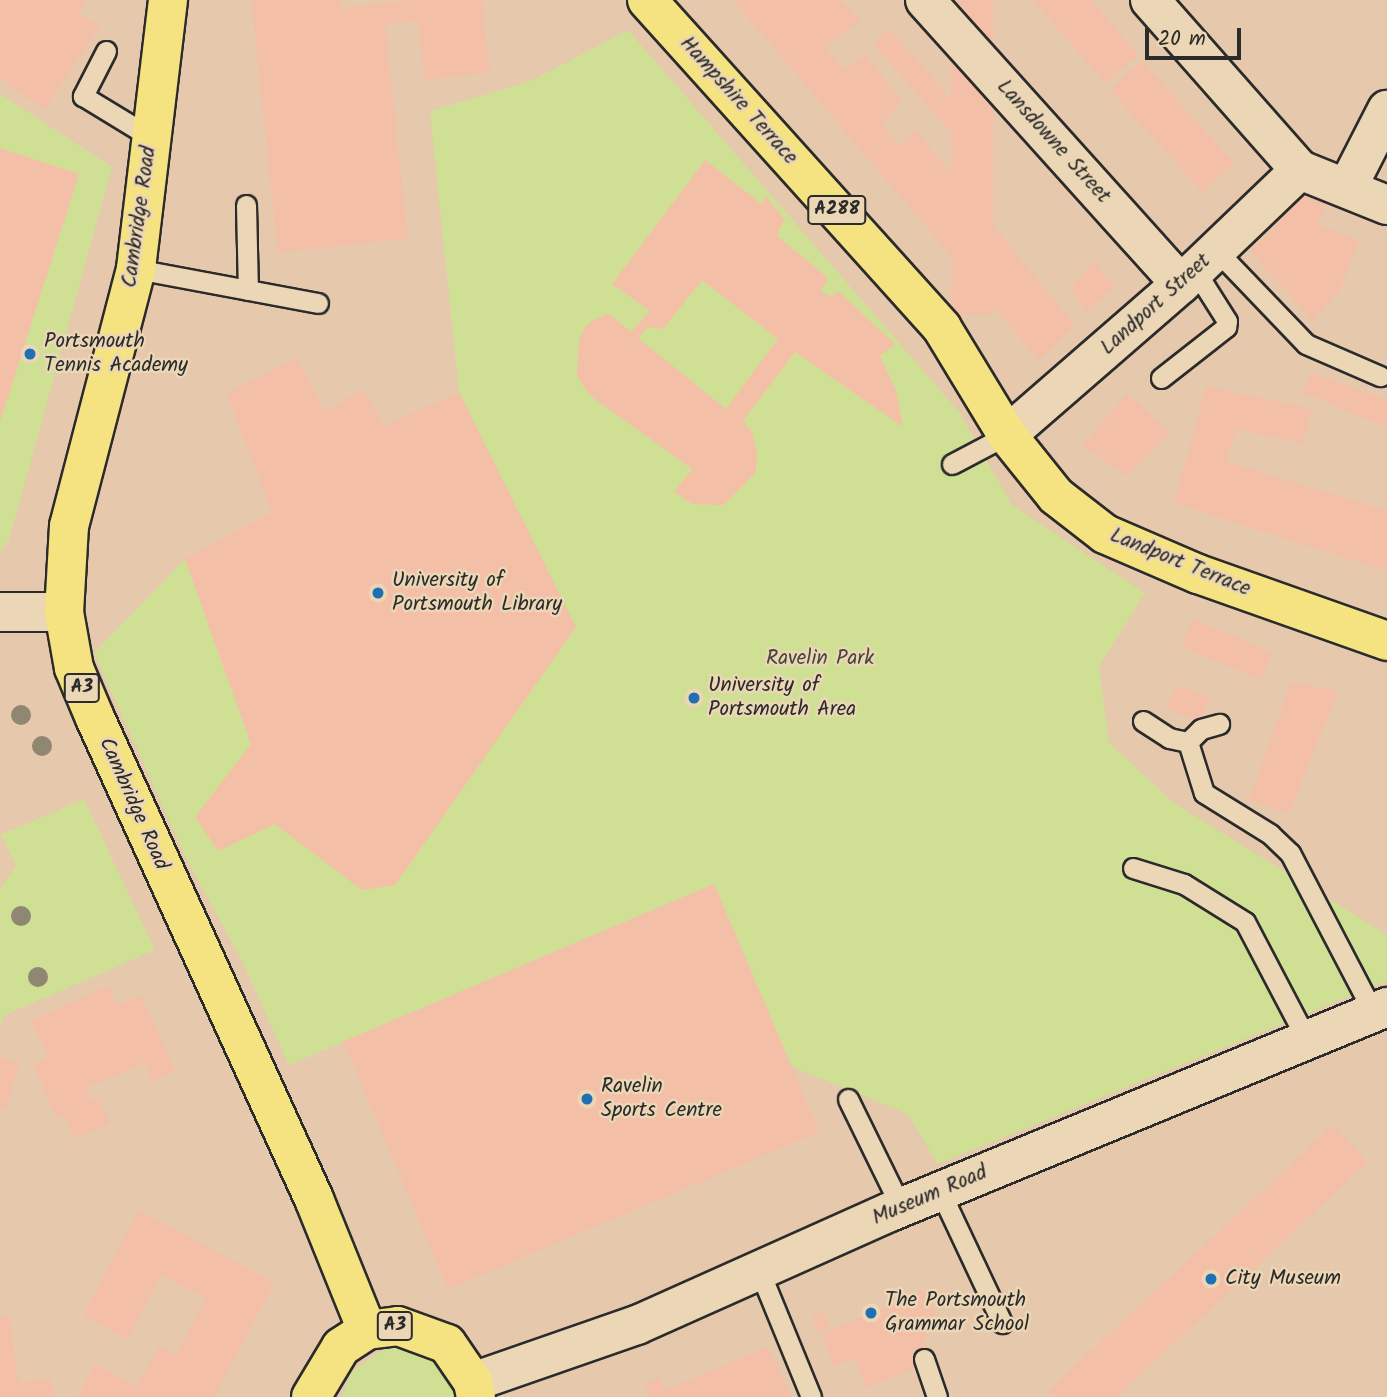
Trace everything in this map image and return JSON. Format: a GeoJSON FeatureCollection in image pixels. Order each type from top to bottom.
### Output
{"type":"FeatureCollection","features":[{"type":"Feature","properties":{"kind":"main road","name":"Cambridge Road"},"geometry":{"type":"LineString","coordinates":[[168,0],[136,269],[69,526],[64,612],[74,668],[94,718],[314,1199],[367,1330]]}},
{"type":"Feature","properties":{"kind":"main road","name":"Hampshire Terrace"},"geometry":{"type":"LineString","coordinates":[[647,0],[942,328],[1007,435]]}},
{"type":"Feature","properties":{"kind":"main road","name":"Landport Terrace"},"geometry":{"type":"LineString","coordinates":[[1007,435],[1056,496],[1105,534],[1198,574],[1387,641]]}},
{"type":"Feature","properties":{"kind":"main road","name":"A3"},"geometry":{"type":"LineString","coordinates":[[311,1397],[341,1347],[367,1330],[398,1326],[423,1332],[447,1344],[475,1390]]}},
{"type":"Feature","properties":{"kind":"street","name":"Lansdowne Street"},"geometry":{"type":"LineString","coordinates":[[925,0],[1196,270]]}},
{"type":"Feature","properties":{"kind":"street"},"geometry":{"type":"LineString","coordinates":[[1150,0],[1300,170],[1387,205]]}},
{"type":"Feature","properties":{"kind":"street"},"geometry":{"type":"LineString","coordinates":[[1347,188],[1387,110]]}},
{"type":"Feature","properties":{"kind":"street","name":"Landport Street"},"geometry":{"type":"LineString","coordinates":[[1007,435],[1196,270],[1300,170]]}},
{"type":"Feature","properties":{"kind":"street"},"geometry":{"type":"LineString","coordinates":[[0,612],[64,612]]}},
{"type":"Feature","properties":{"kind":"street","name":"Museum Road"},"geometry":{"type":"LineString","coordinates":[[475,1390],[637,1325],[901,1207],[1306,1038],[1380,1010]]}},
{"type":"Feature","properties":{"kind":"lane"},"geometry":{"type":"LineString","coordinates":[[106,51],[83,96],[152,138]]}},
{"type":"Feature","properties":{"kind":"lane"},"geometry":{"type":"LineString","coordinates":[[246,205],[248,290]]}},
{"type":"Feature","properties":{"kind":"lane"},"geometry":{"type":"LineString","coordinates":[[136,269],[318,303]]}},
{"type":"Feature","properties":{"kind":"lane"},"geometry":{"type":"LineString","coordinates":[[1196,270],[1306,344],[1380,376]]}},
{"type":"Feature","properties":{"kind":"lane"},"geometry":{"type":"LineString","coordinates":[[1161,378],[1226,327],[1227,321],[1196,270]]}},
{"type":"Feature","properties":{"kind":"lane"},"geometry":{"type":"LineString","coordinates":[[952,464],[1007,435]]}},
{"type":"Feature","properties":{"kind":"lane"},"geometry":{"type":"LineString","coordinates":[[1143,721],[1169,738],[1188,742]]}},
{"type":"Feature","properties":{"kind":"lane"},"geometry":{"type":"LineString","coordinates":[[1188,742],[1200,729],[1219,724]]}},
{"type":"Feature","properties":{"kind":"lane"},"geometry":{"type":"LineString","coordinates":[[1188,742],[1204,793],[1270,834],[1290,853],[1380,1010]]}},
{"type":"Feature","properties":{"kind":"lane"},"geometry":{"type":"LineString","coordinates":[[1133,868],[1184,884],[1245,922],[1306,1038]]}},
{"type":"Feature","properties":{"kind":"lane"},"geometry":{"type":"LineString","coordinates":[[848,1099],[901,1207]]}},
{"type":"Feature","properties":{"kind":"lane"},"geometry":{"type":"LineString","coordinates":[[940,1191],[1002,1324]]}},
{"type":"Feature","properties":{"kind":"lane"},"geometry":{"type":"LineString","coordinates":[[759,1270],[811,1397]]}},
{"type":"Feature","properties":{"kind":"lane"},"geometry":{"type":"LineString","coordinates":[[924,1359],[937,1397]]}},
{"type":"Feature","properties":{"kind":"shaded area","name":"University of Portsmouth Area"},"geometry":{"type":"Polygon","coordinates":[[[0,0],[1387,0],[1387,1397],[0,1397],[0,0]]]}},
{"type":"Feature","properties":{"kind":"green space","name":"Ravelin Park"},"geometry":{"type":"Polygon","coordinates":[[[628,30],[959,412],[1012,505],[1145,593],[1099,666],[1109,743],[1174,803],[1387,935],[1387,981],[938,1164],[908,1114],[792,1067],[714,884],[289,1065],[242,961],[187,860],[94,653],[185,559],[251,744],[275,824],[362,890],[395,885],[575,627],[459,392],[430,111],[531,81],[628,30]]]}},
{"type":"Feature","properties":{"kind":"green space","name":"Portsmouth Tennis Academy"},"geometry":{"type":"Polygon","coordinates":[[[0,94],[112,167],[9,540],[0,552],[0,94]]]}},
{"type":"Feature","properties":{"kind":"green space"},"geometry":{"type":"Polygon","coordinates":[[[84,799],[155,950],[5,1015],[0,1027],[0,889],[16,866],[1,835],[84,799]]]}},
{"type":"Feature","properties":{"kind":"green space"},"geometry":{"type":"Polygon","coordinates":[[[417,1346],[442,1357],[464,1397],[342,1397],[351,1372],[387,1347],[417,1346]]]}},
{"type":"Feature","properties":{"kind":"building"},"geometry":{"type":"Polygon","coordinates":[[[0,0],[86,0],[78,12],[100,27],[44,109],[0,79],[0,0]]]}},
{"type":"Feature","properties":{"kind":"building"},"geometry":{"type":"Polygon","coordinates":[[[251,0],[340,0],[341,8],[414,0],[482,0],[490,72],[425,80],[418,21],[385,24],[408,238],[278,253],[251,0]]]}},
{"type":"Feature","properties":{"kind":"building"},"geometry":{"type":"Polygon","coordinates":[[[733,0],[840,0],[861,20],[826,47],[844,71],[865,55],[902,102],[881,123],[899,146],[916,131],[1075,325],[1039,360],[733,0]]]}},
{"type":"Feature","properties":{"kind":"building"},"geometry":{"type":"Polygon","coordinates":[[[951,0],[993,0],[993,315],[951,315],[951,0]]]}},
{"type":"Feature","properties":{"kind":"building"},"geometry":{"type":"Polygon","coordinates":[[[1033,0],[1091,0],[1138,55],[1105,83],[1033,0]]]}},
{"type":"Feature","properties":{"kind":"building"},"geometry":{"type":"Polygon","coordinates":[[[890,29],[965,115],[948,129],[873,43],[890,29]]]}},
{"type":"Feature","properties":{"kind":"building"},"geometry":{"type":"Polygon","coordinates":[[[1142,61],[1234,164],[1202,192],[1110,90],[1142,61]]]}},
{"type":"Feature","properties":{"kind":"building"},"geometry":{"type":"Polygon","coordinates":[[[0,148],[79,174],[1,419],[0,419],[0,148]]]}},
{"type":"Feature","properties":{"kind":"building"},"geometry":{"type":"Polygon","coordinates":[[[705,160],[763,205],[765,195],[784,219],[777,236],[828,278],[820,292],[832,296],[838,291],[895,344],[880,356],[896,390],[903,427],[795,352],[743,421],[752,432],[757,452],[756,472],[724,505],[693,504],[674,492],[692,469],[589,395],[577,376],[579,340],[587,324],[608,313],[631,332],[650,311],[612,284],[705,160]],[[702,280],[663,329],[648,327],[638,338],[726,409],[778,339],[702,280]]]}},
{"type":"Feature","properties":{"kind":"building"},"geometry":{"type":"Polygon","coordinates":[[[1297,186],[1327,201],[1318,224],[1359,241],[1340,290],[1313,321],[1249,250],[1277,226],[1265,213],[1297,186]]]}},
{"type":"Feature","properties":{"kind":"building"},"geometry":{"type":"Polygon","coordinates":[[[1093,261],[1115,287],[1086,311],[1071,289],[1093,261]]]}},
{"type":"Feature","properties":{"kind":"building","name":"University of Portsmouth Library"},"geometry":{"type":"Polygon","coordinates":[[[297,357],[324,411],[363,390],[385,426],[459,392],[576,627],[395,885],[362,890],[275,824],[218,851],[195,817],[251,744],[185,559],[272,512],[227,394],[297,357]]]}},
{"type":"Feature","properties":{"kind":"building"},"geometry":{"type":"Polygon","coordinates":[[[1312,373],[1387,400],[1387,428],[1302,392],[1312,373]]]}},
{"type":"Feature","properties":{"kind":"building"},"geometry":{"type":"Polygon","coordinates":[[[1206,386],[1312,409],[1303,444],[1237,429],[1225,461],[1387,511],[1387,571],[1174,503],[1206,386]]]}},
{"type":"Feature","properties":{"kind":"building"},"geometry":{"type":"Polygon","coordinates":[[[1127,394],[1170,432],[1127,476],[1082,445],[1127,394]]]}},
{"type":"Feature","properties":{"kind":"building"},"geometry":{"type":"Polygon","coordinates":[[[1193,619],[1272,653],[1260,680],[1181,647],[1193,619]]]}},
{"type":"Feature","properties":{"kind":"building"},"geometry":{"type":"Polygon","coordinates":[[[1291,682],[1338,691],[1289,813],[1249,800],[1291,682]]]}},
{"type":"Feature","properties":{"kind":"building"},"geometry":{"type":"Polygon","coordinates":[[[1178,686],[1210,697],[1200,722],[1165,708],[1178,686]]]}},
{"type":"Feature","properties":{"kind":"building","name":"Ravelin Sports Centre"},"geometry":{"type":"Polygon","coordinates":[[[714,884],[819,1132],[448,1289],[343,1041],[714,884]]]}},
{"type":"Feature","properties":{"kind":"building"},"geometry":{"type":"Polygon","coordinates":[[[108,986],[117,1005],[141,995],[175,1071],[152,1081],[144,1063],[86,1088],[92,1102],[99,1099],[110,1123],[75,1139],[64,1115],[57,1118],[33,1064],[48,1057],[31,1021],[108,986]]]}},
{"type":"Feature","properties":{"kind":"building"},"geometry":{"type":"Polygon","coordinates":[[[0,1057],[20,1063],[6,1108],[0,1106],[0,1057]]]}},
{"type":"Feature","properties":{"kind":"building","name":"City Museum"},"geometry":{"type":"Polygon","coordinates":[[[1333,1125],[1368,1162],[1116,1397],[1053,1397],[1048,1391],[1333,1125]]]}},
{"type":"Feature","properties":{"kind":"building"},"geometry":{"type":"Polygon","coordinates":[[[139,1210],[275,1283],[214,1397],[77,1397],[95,1364],[137,1386],[159,1346],[176,1355],[206,1299],[161,1275],[127,1339],[83,1315],[139,1210]]]}},
{"type":"Feature","properties":{"kind":"building"},"geometry":{"type":"Polygon","coordinates":[[[926,1290],[939,1322],[924,1328],[928,1337],[923,1340],[928,1354],[912,1361],[915,1368],[866,1388],[854,1358],[834,1366],[821,1334],[926,1290]]]}},
{"type":"Feature","properties":{"kind":"building"},"geometry":{"type":"Polygon","coordinates":[[[823,1311],[830,1328],[819,1332],[812,1315],[823,1311]]]}},
{"type":"Feature","properties":{"kind":"building"},"geometry":{"type":"Polygon","coordinates":[[[9,1316],[19,1383],[51,1379],[54,1397],[0,1397],[0,1317],[9,1316]]]}},
{"type":"Feature","properties":{"kind":"building"},"geometry":{"type":"Polygon","coordinates":[[[768,1347],[791,1397],[650,1397],[644,1384],[660,1378],[664,1390],[768,1347]]]}},
{"type":"Feature","properties":{"kind":"place","name":"Portsmouth Tennis Academy"},"geometry":{"type":"Point","coordinates":[30,354]}},
{"type":"Feature","properties":{"kind":"place","name":"University of Portsmouth Library"},"geometry":{"type":"Point","coordinates":[378,593]}},
{"type":"Feature","properties":{"kind":"place","name":"University of Portsmouth Area"},"geometry":{"type":"Point","coordinates":[694,698]}},
{"type":"Feature","properties":{"kind":"place","name":"Ravelin Sports Centre"},"geometry":{"type":"Point","coordinates":[587,1099]}},
{"type":"Feature","properties":{"kind":"place","name":"City Museum"},"geometry":{"type":"Point","coordinates":[1211,1279]}},
{"type":"Feature","properties":{"kind":"place","name":"The Portsmouth Grammar School"},"geometry":{"type":"Point","coordinates":[871,1313]}}]}
